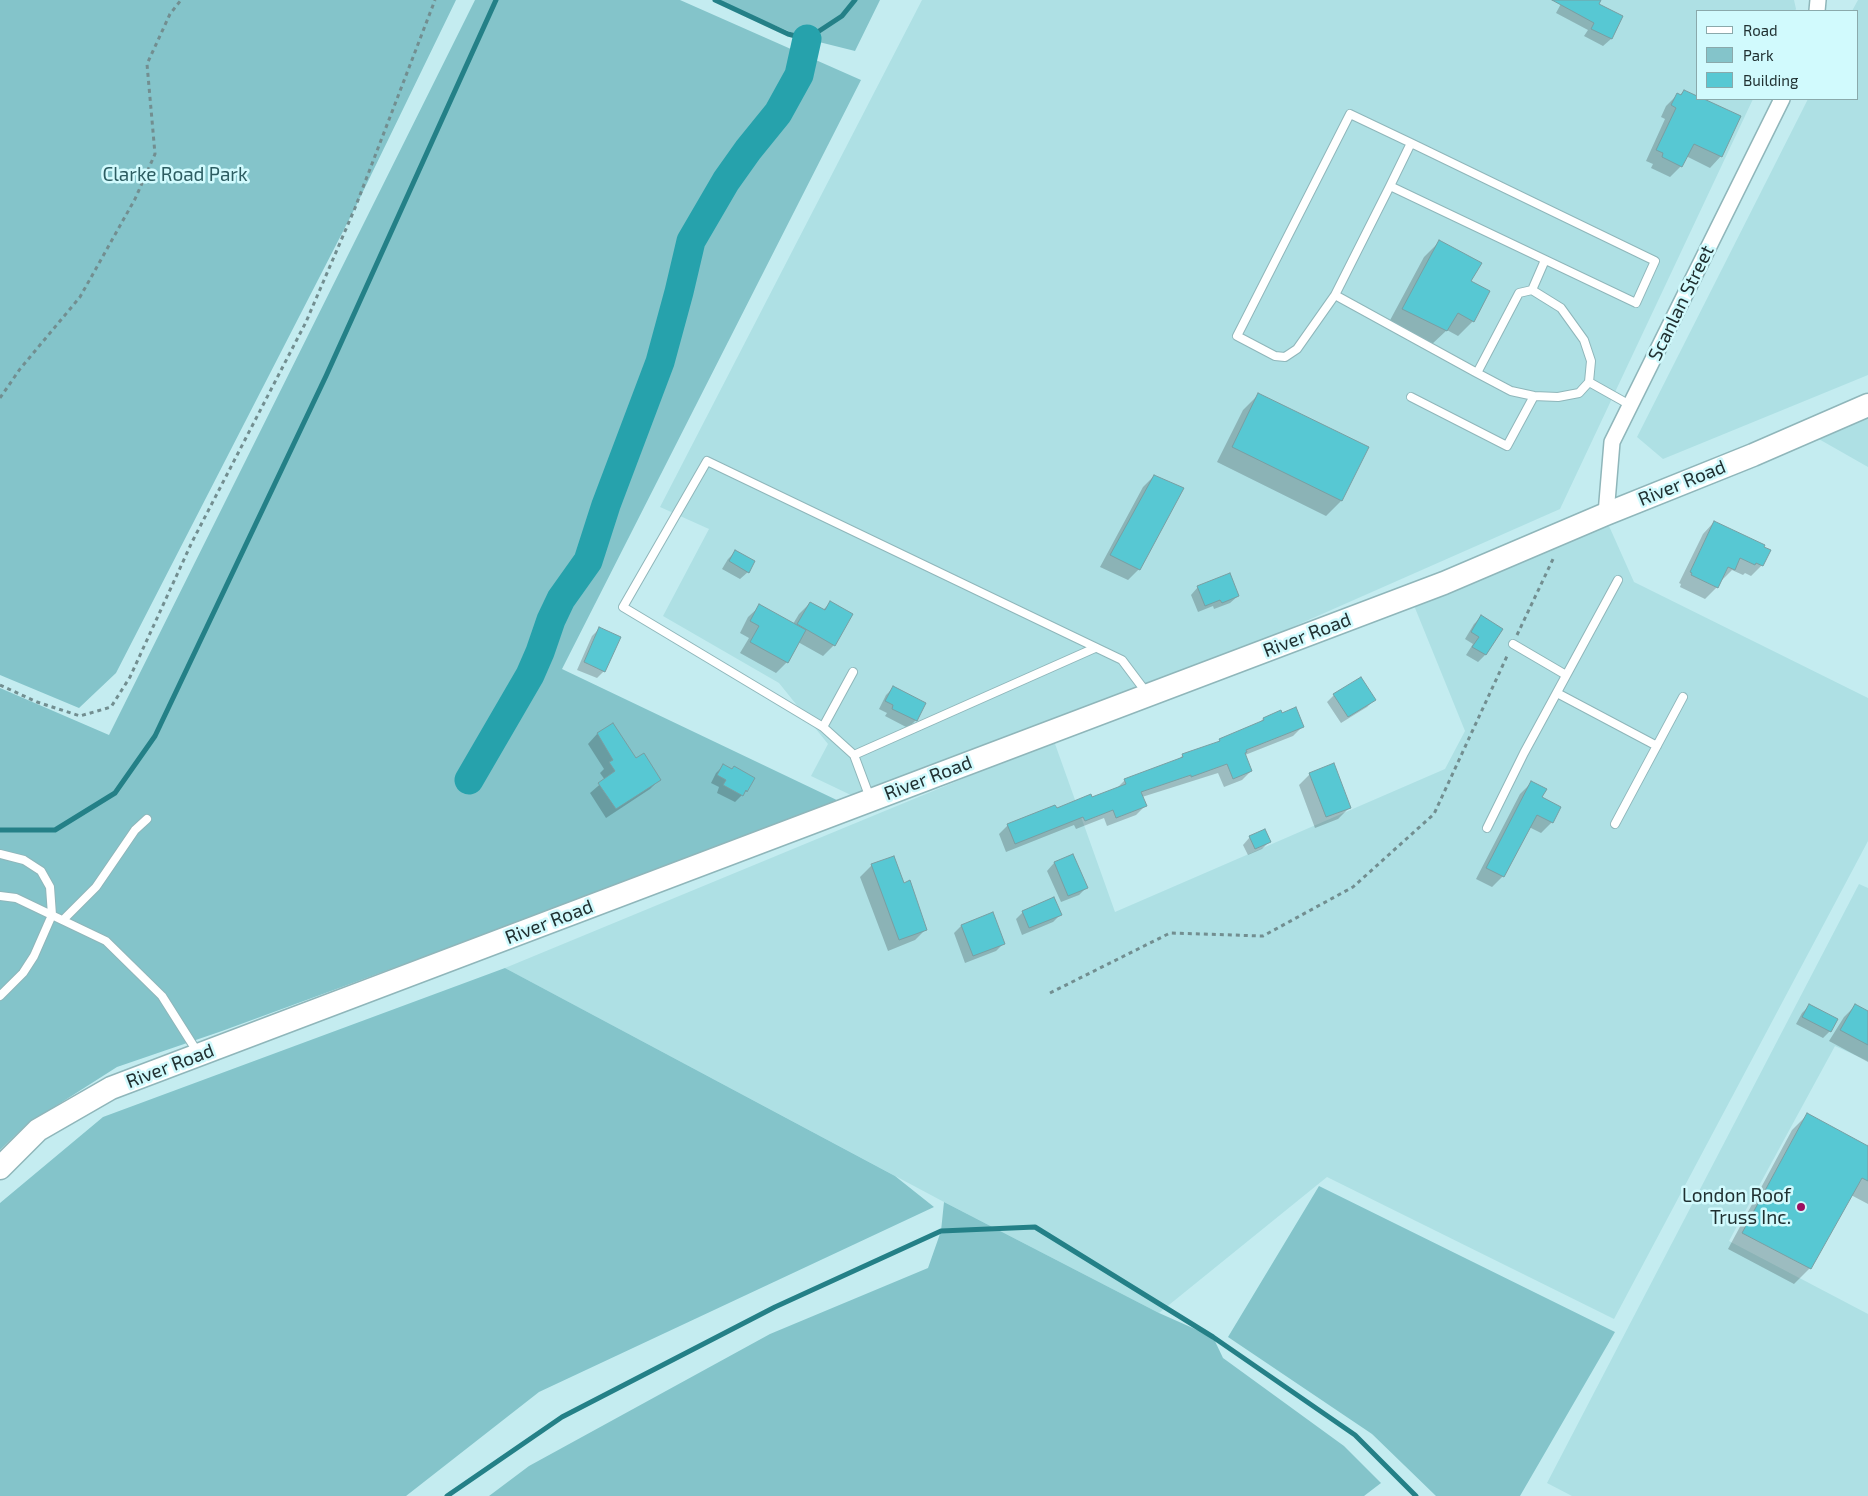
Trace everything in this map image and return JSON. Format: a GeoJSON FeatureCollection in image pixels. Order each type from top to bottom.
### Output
{"type":"FeatureCollection","features":[{"type":"Feature","properties":{"kind":"street","name":"Scanlan Street"},"geometry":{"type":"LineString","coordinates":[[1606,514],[1612,442],[1782,100]]}},
{"type":"Feature","properties":{"kind":"street","name":"River Road"},"geometry":{"type":"LineString","coordinates":[[0,1168],[38,1130],[111,1088],[1444,583],[1606,514],[1753,455],[1868,405]]}},
{"type":"Feature","properties":{"kind":"lane"},"geometry":{"type":"LineString","coordinates":[[1390,186],[1636,303],[1655,261],[1411,143],[1350,114],[1237,336],[1276,356],[1285,357],[1297,349],[1335,295],[1411,143]]}},
{"type":"Feature","properties":{"kind":"lane"},"geometry":{"type":"LineString","coordinates":[[1532,290],[1546,260]]}},
{"type":"Feature","properties":{"kind":"lane"},"geometry":{"type":"LineString","coordinates":[[1335,295],[1477,373],[1511,391],[1534,396],[1558,397],[1579,393],[1590,382],[1590,361],[1584,340],[1561,308],[1532,290],[1519,293],[1477,373]]}},
{"type":"Feature","properties":{"kind":"lane"},"geometry":{"type":"LineString","coordinates":[[1590,382],[1630,405]]}},
{"type":"Feature","properties":{"kind":"lane"},"geometry":{"type":"LineString","coordinates":[[1411,397],[1507,446],[1534,396]]}},
{"type":"Feature","properties":{"kind":"lane"},"geometry":{"type":"LineString","coordinates":[[870,800],[854,755],[823,727],[623,608],[706,461],[1122,660],[1148,695]]}},
{"type":"Feature","properties":{"kind":"lane"},"geometry":{"type":"LineString","coordinates":[[1488,828],[1524,752],[1618,580]]}},
{"type":"Feature","properties":{"kind":"lane"},"geometry":{"type":"LineString","coordinates":[[1513,644],[1566,675]]}},
{"type":"Feature","properties":{"kind":"lane"},"geometry":{"type":"LineString","coordinates":[[854,755],[1095,648]]}},
{"type":"Feature","properties":{"kind":"lane"},"geometry":{"type":"LineString","coordinates":[[823,727],[853,672]]}},
{"type":"Feature","properties":{"kind":"lane"},"geometry":{"type":"LineString","coordinates":[[1557,693],[1657,746]]}},
{"type":"Feature","properties":{"kind":"lane"},"geometry":{"type":"LineString","coordinates":[[1616,824],[1684,697]]}},
{"type":"Feature","properties":{"kind":"lane"},"geometry":{"type":"LineString","coordinates":[[63,920],[96,887],[135,830],[147,819]]}},
{"type":"Feature","properties":{"kind":"lane"},"geometry":{"type":"LineString","coordinates":[[0,854],[24,860],[41,871],[50,887],[52,914],[34,956],[23,972],[0,996]]}},
{"type":"Feature","properties":{"kind":"lane"},"geometry":{"type":"LineString","coordinates":[[0,896],[16,898],[106,942],[162,996],[199,1054]]}},
{"type":"Feature","properties":{"kind":"path"},"geometry":{"type":"LineString","coordinates":[[0,398],[20,369],[80,297],[135,199],[155,154],[147,64],[170,14],[181,0]]}},
{"type":"Feature","properties":{"kind":"path"},"geometry":{"type":"LineString","coordinates":[[0,685],[37,702],[80,716],[111,707],[130,676],[192,542],[306,322],[354,208],[435,0]]}},
{"type":"Feature","properties":{"kind":"path"},"geometry":{"type":"LineString","coordinates":[[1050,992],[1170,933],[1263,936],[1353,887],[1434,814],[1566,531]]}},
{"type":"Feature","properties":{"kind":"shaded area"},"geometry":{"type":"Polygon","coordinates":[[[922,0],[1794,0],[1796,10],[1696,10],[1696,100],[1753,100],[1560,509],[1202,667],[855,797],[811,776],[828,744],[779,683],[663,616],[709,529],[660,507],[922,0]]]}},
{"type":"Feature","properties":{"kind":"shaded area"},"geometry":{"type":"Polygon","coordinates":[[[1858,0],[1868,0],[1868,375],[1663,459],[1637,437],[1807,100],[1858,100],[1858,10],[1853,10],[1858,0]]]}},
{"type":"Feature","properties":{"kind":"shaded area"},"geometry":{"type":"Polygon","coordinates":[[[1868,412],[1868,467],[1817,438],[1868,412]]]}},
{"type":"Feature","properties":{"kind":"shaded area"},"geometry":{"type":"Polygon","coordinates":[[[1609,526],[1634,582],[1868,698],[1868,841],[1614,1319],[1327,1177],[1159,1313],[944,1202],[505,968],[1054,741],[1115,912],[1445,769],[1465,731],[1413,603],[1609,526]]]}},
{"type":"Feature","properties":{"kind":"shaded area"},"geometry":{"type":"Polygon","coordinates":[[[1859,884],[1868,888],[1868,1061],[1835,1046],[1729,1241],[1868,1314],[1868,1496],[1572,1496],[1547,1483],[1859,884]]]}},
{"type":"Feature","properties":{"kind":"green space","name":"Clarke Road Park"},"geometry":{"type":"Polygon","coordinates":[[[0,0],[456,0],[355,208],[116,673],[79,708],[0,675],[0,0]]]}},
{"type":"Feature","properties":{"kind":"green space"},"geometry":{"type":"Polygon","coordinates":[[[475,0],[680,0],[861,80],[562,669],[843,803],[222,1031],[117,1067],[26,1125],[0,1150],[0,688],[109,735],[475,0]]]}},
{"type":"Feature","properties":{"kind":"green space"},"geometry":{"type":"Polygon","coordinates":[[[715,0],[880,0],[855,51],[807,39],[715,0]]]}},
{"type":"Feature","properties":{"kind":"green space"},"geometry":{"type":"Polygon","coordinates":[[[505,968],[895,1176],[934,1207],[539,1392],[406,1496],[0,1496],[0,1203],[103,1117],[505,968]]]}},
{"type":"Feature","properties":{"kind":"green space"},"geometry":{"type":"Polygon","coordinates":[[[1319,1186],[1615,1332],[1520,1496],[1436,1496],[1372,1434],[1228,1337],[1319,1186]]]}},
{"type":"Feature","properties":{"kind":"green space"},"geometry":{"type":"Polygon","coordinates":[[[944,1202],[1159,1313],[1213,1337],[1223,1358],[1344,1446],[1381,1483],[1364,1496],[489,1496],[529,1466],[770,1334],[928,1268],[941,1231],[944,1202]]]}},
{"type":"Feature","properties":{"kind":"building"},"geometry":{"type":"Polygon","coordinates":[[[1552,0],[1601,0],[1599,4],[1623,16],[1612,39],[1591,29],[1594,23],[1552,0]]]}},
{"type":"Feature","properties":{"kind":"building"},"geometry":{"type":"Polygon","coordinates":[[[1684,90],[1696,96],[1696,100],[1706,100],[1741,116],[1722,157],[1694,144],[1682,167],[1662,157],[1663,153],[1656,150],[1676,108],[1671,105],[1677,93],[1681,95],[1684,90]]]}},
{"type":"Feature","properties":{"kind":"building"},"geometry":{"type":"Polygon","coordinates":[[[1439,240],[1482,263],[1471,281],[1490,291],[1474,322],[1458,313],[1447,331],[1402,309],[1439,240]]]}},
{"type":"Feature","properties":{"kind":"building"},"geometry":{"type":"Polygon","coordinates":[[[1258,393],[1369,447],[1342,501],[1232,447],[1258,393]]]}},
{"type":"Feature","properties":{"kind":"building"},"geometry":{"type":"Polygon","coordinates":[[[1154,475],[1184,488],[1140,570],[1110,555],[1154,475]]]}},
{"type":"Feature","properties":{"kind":"building"},"geometry":{"type":"Polygon","coordinates":[[[1714,521],[1765,545],[1764,547],[1771,550],[1763,566],[1756,563],[1755,565],[1740,558],[1735,570],[1728,567],[1718,588],[1691,575],[1692,573],[1690,572],[1714,521]]]}},
{"type":"Feature","properties":{"kind":"building"},"geometry":{"type":"Polygon","coordinates":[[[735,550],[755,561],[749,573],[729,561],[735,550]]]}},
{"type":"Feature","properties":{"kind":"building"},"geometry":{"type":"Polygon","coordinates":[[[1230,573],[1239,596],[1222,603],[1220,600],[1205,606],[1197,586],[1230,573]]]}},
{"type":"Feature","properties":{"kind":"building"},"geometry":{"type":"Polygon","coordinates":[[[830,601],[853,614],[835,646],[797,624],[810,602],[825,610],[830,601]]]}},
{"type":"Feature","properties":{"kind":"building"},"geometry":{"type":"Polygon","coordinates":[[[759,604],[806,630],[788,663],[750,642],[759,626],[750,621],[759,604]]]}},
{"type":"Feature","properties":{"kind":"building"},"geometry":{"type":"Polygon","coordinates":[[[1481,615],[1503,629],[1486,655],[1472,647],[1479,637],[1471,632],[1481,615]]]}},
{"type":"Feature","properties":{"kind":"building"},"geometry":{"type":"Polygon","coordinates":[[[599,627],[621,637],[605,672],[584,662],[599,627]]]}},
{"type":"Feature","properties":{"kind":"building"},"geometry":{"type":"Polygon","coordinates":[[[1361,677],[1376,700],[1348,717],[1333,694],[1361,677]]]}},
{"type":"Feature","properties":{"kind":"building"},"geometry":{"type":"Polygon","coordinates":[[[893,686],[926,703],[917,721],[892,709],[893,705],[885,701],[893,686]]]}},
{"type":"Feature","properties":{"kind":"building"},"geometry":{"type":"Polygon","coordinates":[[[1296,707],[1304,727],[1246,750],[1247,752],[1245,753],[1252,771],[1233,779],[1227,764],[1191,777],[1191,775],[1141,792],[1147,806],[1116,818],[1113,810],[1085,821],[1083,817],[1015,844],[1007,824],[1055,805],[1057,808],[1091,794],[1092,797],[1126,784],[1124,779],[1183,757],[1182,754],[1220,741],[1219,739],[1264,720],[1263,718],[1281,710],[1282,713],[1296,707]]]}},
{"type":"Feature","properties":{"kind":"building"},"geometry":{"type":"Polygon","coordinates":[[[613,723],[636,758],[644,753],[661,780],[616,809],[598,783],[615,771],[609,762],[613,760],[597,733],[613,723]]]}},
{"type":"Feature","properties":{"kind":"building"},"geometry":{"type":"Polygon","coordinates":[[[1334,763],[1351,808],[1326,817],[1309,773],[1334,763]]]}},
{"type":"Feature","properties":{"kind":"building"},"geometry":{"type":"Polygon","coordinates":[[[723,764],[732,769],[734,766],[755,778],[743,796],[723,785],[726,780],[717,775],[723,764]]]}},
{"type":"Feature","properties":{"kind":"building"},"geometry":{"type":"Polygon","coordinates":[[[1531,781],[1547,789],[1542,797],[1561,807],[1553,823],[1537,815],[1504,877],[1486,868],[1531,781]]]}},
{"type":"Feature","properties":{"kind":"building"},"geometry":{"type":"Polygon","coordinates":[[[1265,829],[1271,842],[1255,849],[1249,836],[1265,829]]]}},
{"type":"Feature","properties":{"kind":"building"},"geometry":{"type":"Polygon","coordinates":[[[1073,854],[1088,888],[1068,896],[1054,862],[1073,854]]]}},
{"type":"Feature","properties":{"kind":"building"},"geometry":{"type":"Polygon","coordinates":[[[894,856],[904,883],[910,880],[927,930],[899,940],[871,864],[894,856]]]}},
{"type":"Feature","properties":{"kind":"building"},"geometry":{"type":"Polygon","coordinates":[[[1054,897],[1062,915],[1029,928],[1022,911],[1054,897]]]}},
{"type":"Feature","properties":{"kind":"building"},"geometry":{"type":"Polygon","coordinates":[[[993,912],[1005,944],[973,956],[961,925],[993,912]]]}},
{"type":"Feature","properties":{"kind":"building"},"geometry":{"type":"Polygon","coordinates":[[[1809,1004],[1838,1019],[1831,1032],[1802,1017],[1809,1004]]]}},
{"type":"Feature","properties":{"kind":"building"},"geometry":{"type":"Polygon","coordinates":[[[1855,1004],[1868,1011],[1868,1045],[1840,1030],[1855,1004]]]}},
{"type":"Feature","properties":{"kind":"building","name":"London Roof Truss Inc."},"geometry":{"type":"Polygon","coordinates":[[[1807,1113],[1868,1146],[1868,1181],[1862,1178],[1811,1269],[1742,1233],[1807,1113]]]}},
{"type":"Feature","properties":{"kind":"waterway"},"geometry":{"type":"LineString","coordinates":[[0,830],[55,830],[115,793],[155,736],[326,376],[496,0]]}},
{"type":"Feature","properties":{"kind":"waterway"},"geometry":{"type":"LineString","coordinates":[[715,0],[788,34],[807,39],[842,16],[855,0]]}},
{"type":"Feature","properties":{"kind":"waterway"},"geometry":{"type":"LineString","coordinates":[[469,780],[530,675],[561,599],[588,561],[606,505],[660,362],[691,241],[726,181],[778,113],[799,75],[807,39]]}},
{"type":"Feature","properties":{"kind":"waterway"},"geometry":{"type":"LineString","coordinates":[[447,1496],[562,1417],[775,1307],[941,1231],[1035,1227],[1213,1337],[1355,1435],[1416,1496]]}},
{"type":"Feature","properties":{"kind":"place","name":"London Roof Truss Inc."},"geometry":{"type":"Point","coordinates":[1801,1207]}}]}
